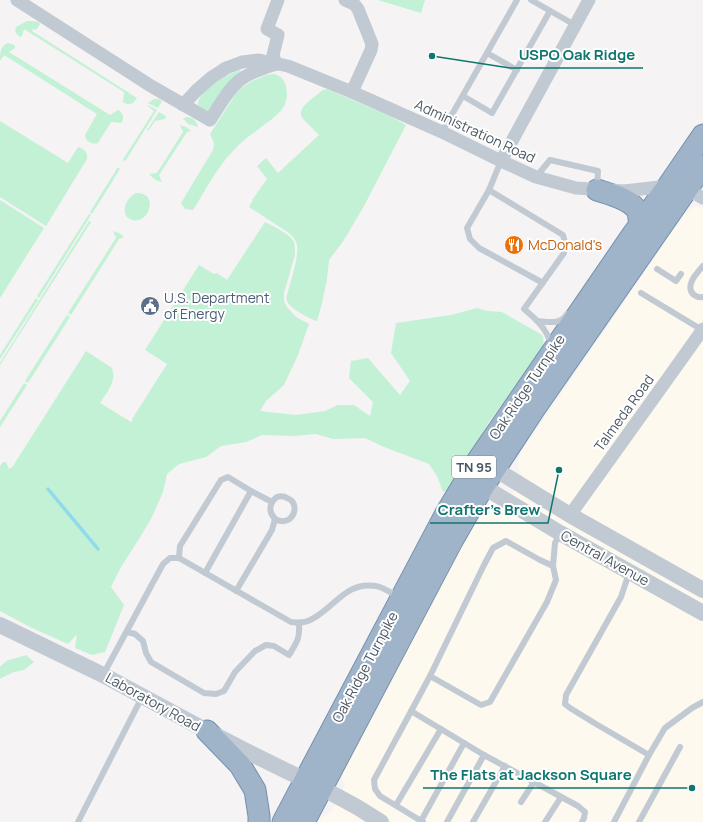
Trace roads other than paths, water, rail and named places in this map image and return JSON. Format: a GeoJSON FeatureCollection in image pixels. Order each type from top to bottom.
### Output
{"type":"FeatureCollection","features":[{"type":"Feature","properties":{"kind":"highway","name":"Oak Ridge Turnpike"},"geometry":{"type":"LineString","coordinates":[[283,822],[314,784],[357,721],[452,541],[481,473],[553,349],[636,229],[686,191],[703,135]]}},
{"type":"Feature","properties":{"kind":"highway","name":"Oak Ridge Turnpike"},"geometry":{"type":"LineString","coordinates":[[304,822],[314,784],[401,598],[445,515],[523,425],[703,166]]}},
{"type":"Feature","properties":{"kind":"highway"},"geometry":{"type":"LineString","coordinates":[[597,190],[629,202],[638,213],[636,229]]}},
{"type":"Feature","properties":{"kind":"highway"},"geometry":{"type":"LineString","coordinates":[[207,731],[240,765],[255,790],[259,822]]}},
{"type":"Feature","properties":{"kind":"street"},"geometry":{"type":"LineString","coordinates":[[17,0],[151,86],[210,120],[232,88],[241,79],[276,64],[273,55],[278,35],[267,29],[278,0]]}},
{"type":"Feature","properties":{"kind":"street"},"geometry":{"type":"LineString","coordinates":[[345,0],[354,4],[358,9],[372,44],[371,50],[352,92]]}},
{"type":"Feature","properties":{"kind":"street"},"geometry":{"type":"LineString","coordinates":[[501,161],[589,0]]}},
{"type":"Feature","properties":{"kind":"street","name":"Administration Road"},"geometry":{"type":"LineString","coordinates":[[183,105],[212,77],[226,68],[242,62],[259,60],[288,66],[352,92],[442,132],[536,177],[576,188],[597,190],[686,191]]}},
{"type":"Feature","properties":{"kind":"street","name":"Talmeda Road"},"geometry":{"type":"LineString","coordinates":[[570,515],[702,329]]}},
{"type":"Feature","properties":{"kind":"street","name":"Central Avenue"},"geometry":{"type":"LineString","coordinates":[[481,473],[570,515],[703,590]]}},
{"type":"Feature","properties":{"kind":"street","name":"Central Avenue"},"geometry":{"type":"LineString","coordinates":[[481,473],[560,533],[703,613]]}},
{"type":"Feature","properties":{"kind":"street"},"geometry":{"type":"LineString","coordinates":[[560,533],[570,515]]}},
{"type":"Feature","properties":{"kind":"street"},"geometry":{"type":"LineString","coordinates":[[629,572],[638,553]]}},
{"type":"Feature","properties":{"kind":"street","name":"Laboratory Road"},"geometry":{"type":"LineString","coordinates":[[0,625],[103,675],[207,731],[314,784],[357,807],[381,822]]}},
{"type":"Feature","properties":{"kind":"lane"},"geometry":{"type":"LineString","coordinates":[[442,132],[517,0]]}},
{"type":"Feature","properties":{"kind":"lane"},"geometry":{"type":"LineString","coordinates":[[531,0],[575,25]]}},
{"type":"Feature","properties":{"kind":"lane"},"geometry":{"type":"LineString","coordinates":[[463,96],[492,113],[550,11]]}},
{"type":"Feature","properties":{"kind":"lane"},"geometry":{"type":"LineString","coordinates":[[487,53],[517,70]]}},
{"type":"Feature","properties":{"kind":"lane"},"geometry":{"type":"LineString","coordinates":[[536,177],[550,160],[598,171],[597,190]]}},
{"type":"Feature","properties":{"kind":"lane"},"geometry":{"type":"LineString","coordinates":[[501,161],[489,190],[467,228],[470,239],[479,248],[543,283]]}},
{"type":"Feature","properties":{"kind":"lane"},"geometry":{"type":"LineString","coordinates":[[489,190],[564,236],[566,246],[564,253],[524,309],[538,321],[548,334],[553,349]]}},
{"type":"Feature","properties":{"kind":"lane"},"geometry":{"type":"LineString","coordinates":[[615,249],[636,229]]}},
{"type":"Feature","properties":{"kind":"lane"},"geometry":{"type":"LineString","coordinates":[[703,266],[691,282],[690,287],[694,296],[703,298]]}},
{"type":"Feature","properties":{"kind":"lane"},"geometry":{"type":"LineString","coordinates":[[657,269],[676,281],[681,274]]}},
{"type":"Feature","properties":{"kind":"lane"},"geometry":{"type":"LineString","coordinates":[[641,293],[702,329]]}},
{"type":"Feature","properties":{"kind":"lane"},"geometry":{"type":"LineString","coordinates":[[538,321],[555,323],[565,318],[569,312]]}},
{"type":"Feature","properties":{"kind":"lane"},"geometry":{"type":"LineString","coordinates":[[179,558],[180,546],[221,480],[228,477],[272,502]]}},
{"type":"Feature","properties":{"kind":"lane"},"geometry":{"type":"LineString","coordinates":[[205,573],[251,491]]}},
{"type":"Feature","properties":{"kind":"lane"},"geometry":{"type":"LineString","coordinates":[[284,496],[290,499],[294,504],[295,510],[292,516],[287,520],[281,521],[275,519],[271,514],[270,508],[272,502],[277,497],[284,496]]}},
{"type":"Feature","properties":{"kind":"lane"},"geometry":{"type":"LineString","coordinates":[[236,591],[272,530],[275,519]]}},
{"type":"Feature","properties":{"kind":"lane"},"geometry":{"type":"LineString","coordinates":[[430,676],[481,706],[490,702],[547,602],[556,580],[553,566],[555,543],[560,533]]}},
{"type":"Feature","properties":{"kind":"lane"},"geometry":{"type":"LineString","coordinates":[[464,743],[422,822],[380,796],[375,789],[374,780],[430,676],[493,548],[506,541],[553,566]]}},
{"type":"Feature","properties":{"kind":"lane"},"geometry":{"type":"LineString","coordinates":[[103,675],[163,564],[170,558],[179,558],[291,622],[299,623],[311,620],[346,592],[356,587],[378,586],[401,598]]}},
{"type":"Feature","properties":{"kind":"lane"},"geometry":{"type":"LineString","coordinates":[[629,572],[621,598],[566,695],[565,704],[649,755]]}},
{"type":"Feature","properties":{"kind":"lane"},"geometry":{"type":"LineString","coordinates":[[127,632],[135,634],[143,640],[146,653],[151,662],[204,693],[216,694],[224,691],[235,672],[255,651],[266,645],[274,646],[289,655],[297,642],[299,623]]}},
{"type":"Feature","properties":{"kind":"lane"},"geometry":{"type":"LineString","coordinates":[[78,822],[142,696]]}},
{"type":"Feature","properties":{"kind":"lane"},"geometry":{"type":"LineString","coordinates":[[614,822],[665,728],[692,708],[703,702]]}},
{"type":"Feature","properties":{"kind":"lane"},"geometry":{"type":"LineString","coordinates":[[411,711],[484,756],[578,806],[584,812],[582,822]]}},
{"type":"Feature","properties":{"kind":"lane"},"geometry":{"type":"LineString","coordinates":[[396,805],[441,729]]}},
{"type":"Feature","properties":{"kind":"lane"},"geometry":{"type":"LineString","coordinates":[[639,822],[680,747]]}},
{"type":"Feature","properties":{"kind":"lane"},"geometry":{"type":"LineString","coordinates":[[447,822],[484,756]]}},
{"type":"Feature","properties":{"kind":"lane"},"geometry":{"type":"LineString","coordinates":[[473,822],[505,766]]}},
{"type":"Feature","properties":{"kind":"lane"},"geometry":{"type":"LineString","coordinates":[[521,802],[534,782]]}},
{"type":"Feature","properties":{"kind":"lane"},"geometry":{"type":"LineString","coordinates":[[545,822],[561,797]]}},
{"type":"Feature","properties":{"kind":"waterway"},"geometry":{"type":"LineString","coordinates":[[48,489],[98,549]]}},
{"type":"Feature","properties":{"kind":"place","name":"USPO Oak Ridge"},"geometry":{"type":"Point","coordinates":[432,56]}},
{"type":"Feature","properties":{"kind":"place","name":"McDonald's"},"geometry":{"type":"Point","coordinates":[514,245]}},
{"type":"Feature","properties":{"kind":"place","name":"U.S. Department of Energy"},"geometry":{"type":"Point","coordinates":[150,306]}},
{"type":"Feature","properties":{"kind":"place","name":"Crafter's Brew"},"geometry":{"type":"Point","coordinates":[559,470]}},
{"type":"Feature","properties":{"kind":"place","name":"The Flats at Jackson Square"},"geometry":{"type":"Point","coordinates":[692,788]}}]}
